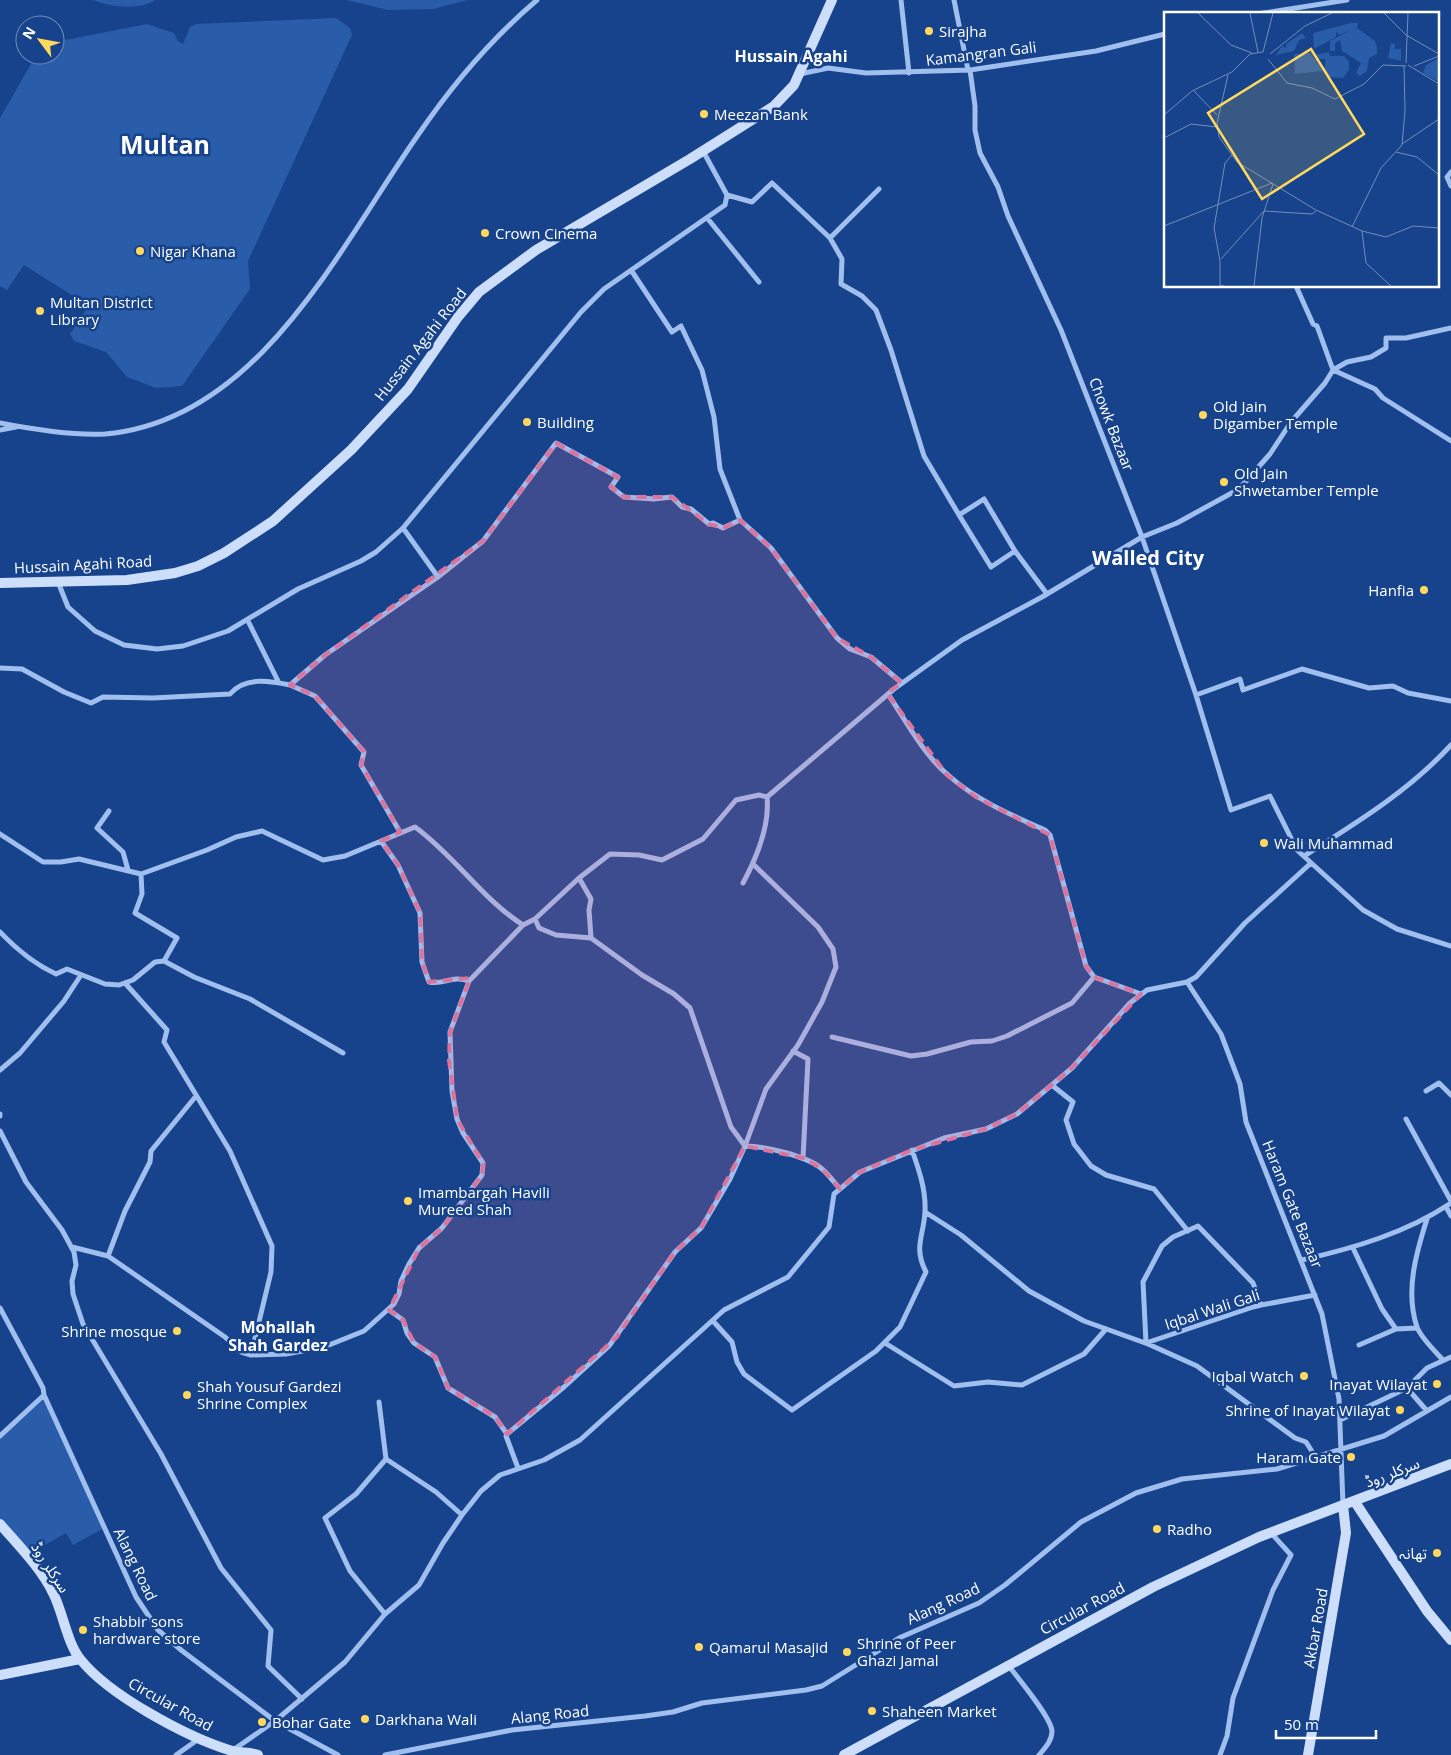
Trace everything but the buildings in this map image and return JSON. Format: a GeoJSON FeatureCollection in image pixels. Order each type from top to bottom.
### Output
{"type":"FeatureCollection","features":[{"type":"Feature","properties":{"kind":"main road","name":"Hussain Agahi Road"},"geometry":{"type":"LineString","coordinates":[[0,583],[126,580],[175,573],[198,566],[224,553],[273,520],[351,450],[408,389],[458,317],[479,292],[536,250],[703,151],[774,106],[794,85],[832,0]]}},
{"type":"Feature","properties":{"kind":"main road","name":"سرکلر روڈ"},"geometry":{"type":"LineString","coordinates":[[1343,1505],[1451,1464]]}},
{"type":"Feature","properties":{"kind":"main road"},"geometry":{"type":"LineString","coordinates":[[1355,1502],[1427,1610],[1451,1640]]}},
{"type":"Feature","properties":{"kind":"main road","name":"Circular Road"},"geometry":{"type":"LineString","coordinates":[[844,1755],[1008,1664],[1153,1587],[1271,1533],[1343,1505]]}},
{"type":"Feature","properties":{"kind":"main road","name":"Akbar Road"},"geometry":{"type":"LineString","coordinates":[[1308,1755],[1346,1533],[1343,1505]]}},
{"type":"Feature","properties":{"kind":"main road","name":"سرکلر روڈ"},"geometry":{"type":"LineString","coordinates":[[0,1524],[23,1550],[53,1592],[80,1659]]}},
{"type":"Feature","properties":{"kind":"main road","name":"Circular Road"},"geometry":{"type":"LineString","coordinates":[[80,1659],[99,1679],[127,1698],[200,1738],[229,1753],[249,1751],[258,1755]]}},
{"type":"Feature","properties":{"kind":"main road"},"geometry":{"type":"LineString","coordinates":[[0,1675],[80,1659]]}},
{"type":"Feature","properties":{"kind":"street"},"geometry":{"type":"LineString","coordinates":[[0,423],[16,427],[81,434],[128,430],[178,413],[209,395],[246,369],[269,347],[300,311],[417,136],[458,80],[491,42],[537,0]]}},
{"type":"Feature","properties":{"kind":"street"},"geometry":{"type":"LineString","coordinates":[[901,0],[909,73]]}},
{"type":"Feature","properties":{"kind":"street","name":"Chowk Bazaar"},"geometry":{"type":"LineString","coordinates":[[954,0],[969,70],[975,106],[975,130],[980,153],[998,187],[1008,216],[1062,330],[1142,537],[1196,695],[1231,810],[1270,796],[1297,850],[1304,856]]}},
{"type":"Feature","properties":{"kind":"street"},"geometry":{"type":"LineString","coordinates":[[1270,12],[1347,0]]}},
{"type":"Feature","properties":{"kind":"street","name":"Kamangran Gali"},"geometry":{"type":"LineString","coordinates":[[799,75],[828,68],[866,73],[969,70],[1096,51],[1164,34]]}},
{"type":"Feature","properties":{"kind":"street"},"geometry":{"type":"LineString","coordinates":[[703,151],[728,195],[752,202],[772,183],[830,238],[842,259],[841,284],[862,296],[876,310],[892,350],[924,456],[991,567],[1015,551]]}},
{"type":"Feature","properties":{"kind":"street"},"geometry":{"type":"LineString","coordinates":[[1451,172],[1447,177],[1451,186]]}},
{"type":"Feature","properties":{"kind":"street"},"geometry":{"type":"LineString","coordinates":[[830,238],[879,189]]}},
{"type":"Feature","properties":{"kind":"street"},"geometry":{"type":"LineString","coordinates":[[58,582],[68,607],[95,631],[124,645],[157,649],[204,641],[248,621],[298,589],[376,552],[404,528],[581,312],[604,289],[708,219],[725,205],[728,195]]}},
{"type":"Feature","properties":{"kind":"street"},"geometry":{"type":"LineString","coordinates":[[708,219],[759,282]]}},
{"type":"Feature","properties":{"kind":"street"},"geometry":{"type":"LineString","coordinates":[[631,270],[672,332],[680,326],[702,370],[714,417],[720,469],[740,520],[771,548],[837,638],[850,649],[871,657],[902,684]]}},
{"type":"Feature","properties":{"kind":"street"},"geometry":{"type":"LineString","coordinates":[[1297,288],[1313,324],[1318,326],[1333,370],[1375,389],[1383,398],[1451,441]]}},
{"type":"Feature","properties":{"kind":"street"},"geometry":{"type":"LineString","coordinates":[[767,797],[888,694],[962,640],[1047,594],[1142,537],[1177,523],[1239,489],[1270,454],[1291,422],[1325,383],[1333,370],[1347,362],[1371,356],[1386,348],[1386,338],[1406,338],[1451,328]]}},
{"type":"Feature","properties":{"kind":"street"},"geometry":{"type":"LineString","coordinates":[[0,430],[16,427]]}},
{"type":"Feature","properties":{"kind":"street"},"geometry":{"type":"LineString","coordinates":[[290,685],[325,655],[438,577],[483,541],[556,443],[618,477],[611,487],[624,497],[654,500],[672,497],[682,507],[691,509],[709,524],[713,523],[723,528],[740,520]]}},
{"type":"Feature","properties":{"kind":"street"},"geometry":{"type":"LineString","coordinates":[[959,515],[984,499],[1015,551],[1047,594]]}},
{"type":"Feature","properties":{"kind":"street"},"geometry":{"type":"LineString","coordinates":[[404,528],[438,577]]}},
{"type":"Feature","properties":{"kind":"street"},"geometry":{"type":"LineString","coordinates":[[248,621],[279,683]]}},
{"type":"Feature","properties":{"kind":"street"},"geometry":{"type":"LineString","coordinates":[[0,668],[22,669],[64,692],[91,703],[102,698],[153,698],[230,694],[236,687],[252,682],[270,681],[290,685],[315,696],[364,752],[362,765],[400,832]]}},
{"type":"Feature","properties":{"kind":"street"},"geometry":{"type":"LineString","coordinates":[[1196,695],[1240,679],[1243,690],[1302,669],[1369,688],[1392,686],[1408,693],[1451,700]]}},
{"type":"Feature","properties":{"kind":"street"},"geometry":{"type":"LineString","coordinates":[[888,694],[932,759],[947,775],[976,797],[1046,830],[1050,835],[1086,966],[1094,978],[1141,994]]}},
{"type":"Feature","properties":{"kind":"street"},"geometry":{"type":"LineString","coordinates":[[1451,745],[1431,767],[1375,811],[1304,856],[1363,910],[1397,930],[1451,946]]}},
{"type":"Feature","properties":{"kind":"street"},"geometry":{"type":"LineString","coordinates":[[72,1247],[108,1256],[225,1337],[241,1352],[251,1355],[286,1354],[324,1347],[364,1330],[389,1310],[400,1294],[401,1281],[419,1248],[442,1228],[482,1175],[483,1163],[463,1133],[457,1119],[452,1090],[450,1032],[469,981],[523,925],[534,919],[579,878],[610,854],[639,855],[662,860],[703,839],[736,800],[759,795],[767,797]]}},
{"type":"Feature","properties":{"kind":"street"},"geometry":{"type":"LineString","coordinates":[[743,883],[753,864],[768,814],[767,797]]}},
{"type":"Feature","properties":{"kind":"street"},"geometry":{"type":"LineString","coordinates":[[109,811],[97,828],[123,852],[128,870]]}},
{"type":"Feature","properties":{"kind":"street"},"geometry":{"type":"LineString","coordinates":[[0,834],[43,862],[79,859],[141,874],[207,850],[236,836],[262,831],[323,860],[345,856],[415,827],[432,839],[500,908],[523,925]]}},
{"type":"Feature","properties":{"kind":"street"},"geometry":{"type":"LineString","coordinates":[[381,841],[398,865],[420,913],[422,962],[429,982],[435,983],[454,978],[469,981]]}},
{"type":"Feature","properties":{"kind":"street"},"geometry":{"type":"LineString","coordinates":[[229,1753],[275,1721],[345,1662],[385,1614],[419,1585],[443,1543],[481,1491],[500,1475],[544,1460],[580,1440],[724,1310],[788,1277],[828,1227],[834,1194],[860,1172],[944,1138],[991,1127],[1018,1114],[1072,1068],[1130,1002],[1147,990],[1187,982],[1196,977],[1245,923],[1311,863]]}},
{"type":"Feature","properties":{"kind":"street"},"geometry":{"type":"LineString","coordinates":[[507,1434],[564,1387],[616,1338],[675,1252],[701,1228],[730,1179],[745,1146],[766,1088],[793,1051],[822,1002],[836,967],[833,950],[818,927],[753,864]]}},
{"type":"Feature","properties":{"kind":"street"},"geometry":{"type":"LineString","coordinates":[[141,874],[142,894],[135,913],[177,938],[164,961]]}},
{"type":"Feature","properties":{"kind":"street"},"geometry":{"type":"LineString","coordinates":[[579,878],[592,899],[589,910],[592,938]]}},
{"type":"Feature","properties":{"kind":"street"},"geometry":{"type":"LineString","coordinates":[[534,919],[539,928],[556,934],[592,938],[642,975],[674,994],[690,1008],[713,1069],[731,1127],[745,1146]]}},
{"type":"Feature","properties":{"kind":"street"},"geometry":{"type":"LineString","coordinates":[[0,932],[27,958],[51,972],[56,974],[68,969],[105,984],[119,985],[132,980],[154,962],[164,961],[194,977],[250,999],[343,1053]]}},
{"type":"Feature","properties":{"kind":"street"},"geometry":{"type":"LineString","coordinates":[[0,1070],[9,1065],[64,1002],[81,975]]}},
{"type":"Feature","properties":{"kind":"street"},"geometry":{"type":"LineString","coordinates":[[832,1037],[911,1056],[928,1054],[971,1042],[992,1041],[1007,1036],[1072,1003],[1094,978]]}},
{"type":"Feature","properties":{"kind":"street"},"geometry":{"type":"LineString","coordinates":[[125,982],[167,1030],[164,1042],[230,1152],[272,1246],[271,1272],[251,1355]]}},
{"type":"Feature","properties":{"kind":"street","name":"Haram Gate Bazaar"},"geometry":{"type":"LineString","coordinates":[[1187,982],[1221,1034],[1240,1084],[1246,1122],[1322,1314],[1339,1399],[1343,1505]]}},
{"type":"Feature","properties":{"kind":"street"},"geometry":{"type":"LineString","coordinates":[[793,1051],[808,1059],[803,1158]]}},
{"type":"Feature","properties":{"kind":"street"},"geometry":{"type":"LineString","coordinates":[[1426,1091],[1439,1083],[1451,1095]]}},
{"type":"Feature","properties":{"kind":"street"},"geometry":{"type":"LineString","coordinates":[[1053,1086],[1073,1102],[1066,1120],[1074,1144],[1091,1166],[1106,1175],[1154,1190],[1188,1231]]}},
{"type":"Feature","properties":{"kind":"street"},"geometry":{"type":"LineString","coordinates":[[108,1256],[125,1211],[150,1162],[151,1151],[196,1096]]}},
{"type":"Feature","properties":{"kind":"street"},"geometry":{"type":"LineString","coordinates":[[1406,1119],[1449,1204],[1451,1216]]}},
{"type":"Feature","properties":{"kind":"street"},"geometry":{"type":"LineString","coordinates":[[0,1131],[26,1182],[62,1230],[72,1247],[76,1265],[72,1281],[73,1294],[83,1324],[161,1454],[221,1568],[271,1630],[268,1666],[302,1699]]}},
{"type":"Feature","properties":{"kind":"street"},"geometry":{"type":"LineString","coordinates":[[745,1146],[754,1146],[803,1158],[821,1168],[840,1189]]}},
{"type":"Feature","properties":{"kind":"street"},"geometry":{"type":"LineString","coordinates":[[713,1321],[732,1342],[737,1362],[744,1374],[792,1410],[876,1352],[900,1327],[926,1272],[920,1259],[919,1246],[925,1212],[922,1178],[912,1150]]}},
{"type":"Feature","properties":{"kind":"street"},"geometry":{"type":"LineString","coordinates":[[1302,1260],[1353,1248],[1426,1219],[1449,1204]]}},
{"type":"Feature","properties":{"kind":"street"},"geometry":{"type":"LineString","coordinates":[[925,1212],[961,1235],[1029,1291],[1084,1321],[1146,1343],[1197,1366],[1295,1438],[1306,1442],[1315,1456]]}},
{"type":"Feature","properties":{"kind":"street"},"geometry":{"type":"LineString","coordinates":[[1426,1219],[1415,1259],[1413,1274],[1414,1313],[1417,1328],[1443,1360]]}},
{"type":"Feature","properties":{"kind":"street"},"geometry":{"type":"LineString","coordinates":[[1146,1343],[1143,1282],[1162,1246],[1173,1237],[1198,1226],[1253,1283],[1261,1305]]}},
{"type":"Feature","properties":{"kind":"street"},"geometry":{"type":"LineString","coordinates":[[1353,1248],[1382,1309],[1396,1329]]}},
{"type":"Feature","properties":{"kind":"street","name":"Iqbal Wali Gali"},"geometry":{"type":"LineString","coordinates":[[1146,1343],[1261,1305],[1315,1295]]}},
{"type":"Feature","properties":{"kind":"street","name":"Alang Road"},"geometry":{"type":"LineString","coordinates":[[0,1308],[39,1381],[136,1597],[158,1630],[181,1650],[275,1721],[338,1755]]}},
{"type":"Feature","properties":{"kind":"street"},"geometry":{"type":"LineString","coordinates":[[389,1310],[403,1320],[407,1333],[414,1343],[435,1357],[448,1388],[494,1417],[507,1434],[506,1436],[518,1468]]}},
{"type":"Feature","properties":{"kind":"street"},"geometry":{"type":"LineString","coordinates":[[1358,1345],[1396,1329],[1417,1328]]}},
{"type":"Feature","properties":{"kind":"street"},"geometry":{"type":"LineString","coordinates":[[885,1343],[954,1386],[988,1382],[1022,1385],[1084,1354],[1106,1329]]}},
{"type":"Feature","properties":{"kind":"street"},"geometry":{"type":"LineString","coordinates":[[1340,1420],[1407,1388],[1427,1368],[1451,1356]]}},
{"type":"Feature","properties":{"kind":"street"},"geometry":{"type":"LineString","coordinates":[[1407,1388],[1427,1411]]}},
{"type":"Feature","properties":{"kind":"street"},"geometry":{"type":"LineString","coordinates":[[0,1436],[44,1395]]}},
{"type":"Feature","properties":{"kind":"street","name":"Alang Road"},"geometry":{"type":"LineString","coordinates":[[386,1755],[512,1730],[645,1716],[673,1712],[702,1704],[806,1690],[822,1686],[899,1638],[979,1603],[1005,1585],[1081,1522],[1136,1493],[1182,1479],[1276,1469],[1384,1436],[1451,1397]]}},
{"type":"Feature","properties":{"kind":"street"},"geometry":{"type":"LineString","coordinates":[[379,1402],[386,1459],[356,1494],[325,1518],[350,1571],[385,1614]]}},
{"type":"Feature","properties":{"kind":"street"},"geometry":{"type":"LineString","coordinates":[[386,1459],[436,1492],[462,1515]]}},
{"type":"Feature","properties":{"kind":"street"},"geometry":{"type":"LineString","coordinates":[[1220,1755],[1226,1736],[1233,1698],[1274,1590],[1291,1555],[1271,1533]]}},
{"type":"Feature","properties":{"kind":"street"},"geometry":{"type":"LineString","coordinates":[[1008,1664],[1048,1720],[1052,1731],[1049,1743],[1039,1755]]}},
{"type":"Feature","properties":{"kind":"street"},"geometry":{"type":"LineString","coordinates":[[176,1755],[200,1738]]}},
{"type":"Feature","properties":{"kind":"highlighted area"},"geometry":{"type":"Polygon","coordinates":[[[556,443],[618,477],[611,487],[624,497],[672,497],[709,524],[723,528],[740,520],[771,548],[837,638],[871,657],[902,683],[887,693],[947,775],[976,797],[1050,835],[1086,966],[1094,977],[1141,994],[1072,1068],[1017,1114],[986,1129],[912,1150],[860,1172],[840,1189],[821,1168],[803,1158],[745,1146],[701,1228],[675,1252],[616,1338],[507,1434],[495,1417],[448,1388],[435,1357],[414,1343],[403,1320],[389,1310],[419,1248],[442,1228],[471,1192],[482,1175],[483,1164],[457,1119],[449,1060],[450,1032],[470,978],[429,982],[422,962],[420,913],[398,865],[381,841],[400,832],[361,765],[364,752],[315,696],[290,685],[325,655],[483,541],[556,443]]]}},
{"type":"Feature","properties":{"kind":"shaded area"},"geometry":{"type":"Polygon","coordinates":[[[93,0],[155,0],[141,6],[124,7],[93,0]]]}},
{"type":"Feature","properties":{"kind":"shaded area"},"geometry":{"type":"Polygon","coordinates":[[[346,0],[468,0],[433,9],[388,10],[346,0]]]}},
{"type":"Feature","properties":{"kind":"shaded area"},"geometry":{"type":"Polygon","coordinates":[[[336,18],[350,28],[352,35],[248,261],[250,289],[182,386],[156,388],[127,377],[106,352],[74,341],[70,334],[86,310],[86,304],[24,265],[7,290],[0,286],[0,118],[30,65],[65,65],[65,40],[147,24],[174,33],[178,41],[183,44],[190,27],[196,24],[336,18]]]}},
{"type":"Feature","properties":{"kind":"shaded area"},"geometry":{"type":"Polygon","coordinates":[[[44,1395],[104,1528],[73,1545],[66,1533],[27,1555],[0,1525],[0,1436],[44,1395]]]}},
{"type":"Feature","properties":{"kind":"place","name":"Sirajha"},"geometry":{"type":"Point","coordinates":[929,31]}},
{"type":"Feature","properties":{"kind":"place","name":"Meezan Bank"},"geometry":{"type":"Point","coordinates":[704,114]}},
{"type":"Feature","properties":{"kind":"place","name":"Crown Cinema"},"geometry":{"type":"Point","coordinates":[485,233]}},
{"type":"Feature","properties":{"kind":"place","name":"Nigar Khana"},"geometry":{"type":"Point","coordinates":[140,251]}},
{"type":"Feature","properties":{"kind":"place","name":"Multan District Library"},"geometry":{"type":"Point","coordinates":[40,311]}},
{"type":"Feature","properties":{"kind":"place","name":"Old Jain Digamber Temple"},"geometry":{"type":"Point","coordinates":[1203,415]}},
{"type":"Feature","properties":{"kind":"place","name":"Building"},"geometry":{"type":"Point","coordinates":[527,422]}},
{"type":"Feature","properties":{"kind":"place","name":"Old Jain Shwetamber Temple"},"geometry":{"type":"Point","coordinates":[1224,482]}},
{"type":"Feature","properties":{"kind":"place","name":"Hanfia"},"geometry":{"type":"Point","coordinates":[1424,590]}},
{"type":"Feature","properties":{"kind":"place","name":"Wali Muhammad"},"geometry":{"type":"Point","coordinates":[1264,843]}},
{"type":"Feature","properties":{"kind":"place","name":"Imambargah Havili Mureed Shah"},"geometry":{"type":"Point","coordinates":[408,1201]}},
{"type":"Feature","properties":{"kind":"place","name":"Shrine mosque"},"geometry":{"type":"Point","coordinates":[177,1331]}},
{"type":"Feature","properties":{"kind":"place","name":"Iqbal Watch"},"geometry":{"type":"Point","coordinates":[1304,1376]}},
{"type":"Feature","properties":{"kind":"place","name":"Inayat Wilayat"},"geometry":{"type":"Point","coordinates":[1437,1384]}},
{"type":"Feature","properties":{"kind":"place","name":"Shah Yousuf Gardezi Shrine Complex"},"geometry":{"type":"Point","coordinates":[187,1395]}},
{"type":"Feature","properties":{"kind":"place","name":"Shrine of Inayat Wilayat"},"geometry":{"type":"Point","coordinates":[1400,1410]}},
{"type":"Feature","properties":{"kind":"place","name":"Haram Gate"},"geometry":{"type":"Point","coordinates":[1351,1457]}},
{"type":"Feature","properties":{"kind":"place","name":"Radho"},"geometry":{"type":"Point","coordinates":[1157,1529]}},
{"type":"Feature","properties":{"kind":"place","name":"تھانہ"},"geometry":{"type":"Point","coordinates":[1437,1553]}},
{"type":"Feature","properties":{"kind":"place","name":"Shabbir sons hardware store"},"geometry":{"type":"Point","coordinates":[83,1630]}},
{"type":"Feature","properties":{"kind":"place","name":"Qamarul Masajid"},"geometry":{"type":"Point","coordinates":[699,1647]}},
{"type":"Feature","properties":{"kind":"place","name":"Shrine of Peer Ghazi Jamal"},"geometry":{"type":"Point","coordinates":[847,1652]}},
{"type":"Feature","properties":{"kind":"place","name":"Shaheen Market"},"geometry":{"type":"Point","coordinates":[872,1711]}},
{"type":"Feature","properties":{"kind":"place","name":"Darkhana Wali"},"geometry":{"type":"Point","coordinates":[365,1719]}},
{"type":"Feature","properties":{"kind":"place","name":"Bohar Gate"},"geometry":{"type":"Point","coordinates":[262,1722]}},
{"type":"Feature","properties":{"kind":"district","name":"Hussain Agahi"},"geometry":{"type":"Point","coordinates":[791,56]}},
{"type":"Feature","properties":{"kind":"district","name":"Multan"},"geometry":{"type":"Point","coordinates":[165,144]}},
{"type":"Feature","properties":{"kind":"district","name":"Walled City"},"geometry":{"type":"Point","coordinates":[1148,557]}},
{"type":"Feature","properties":{"kind":"district","name":"Mohallah Shah Gardez"},"geometry":{"type":"Point","coordinates":[278,1336]}}]}
